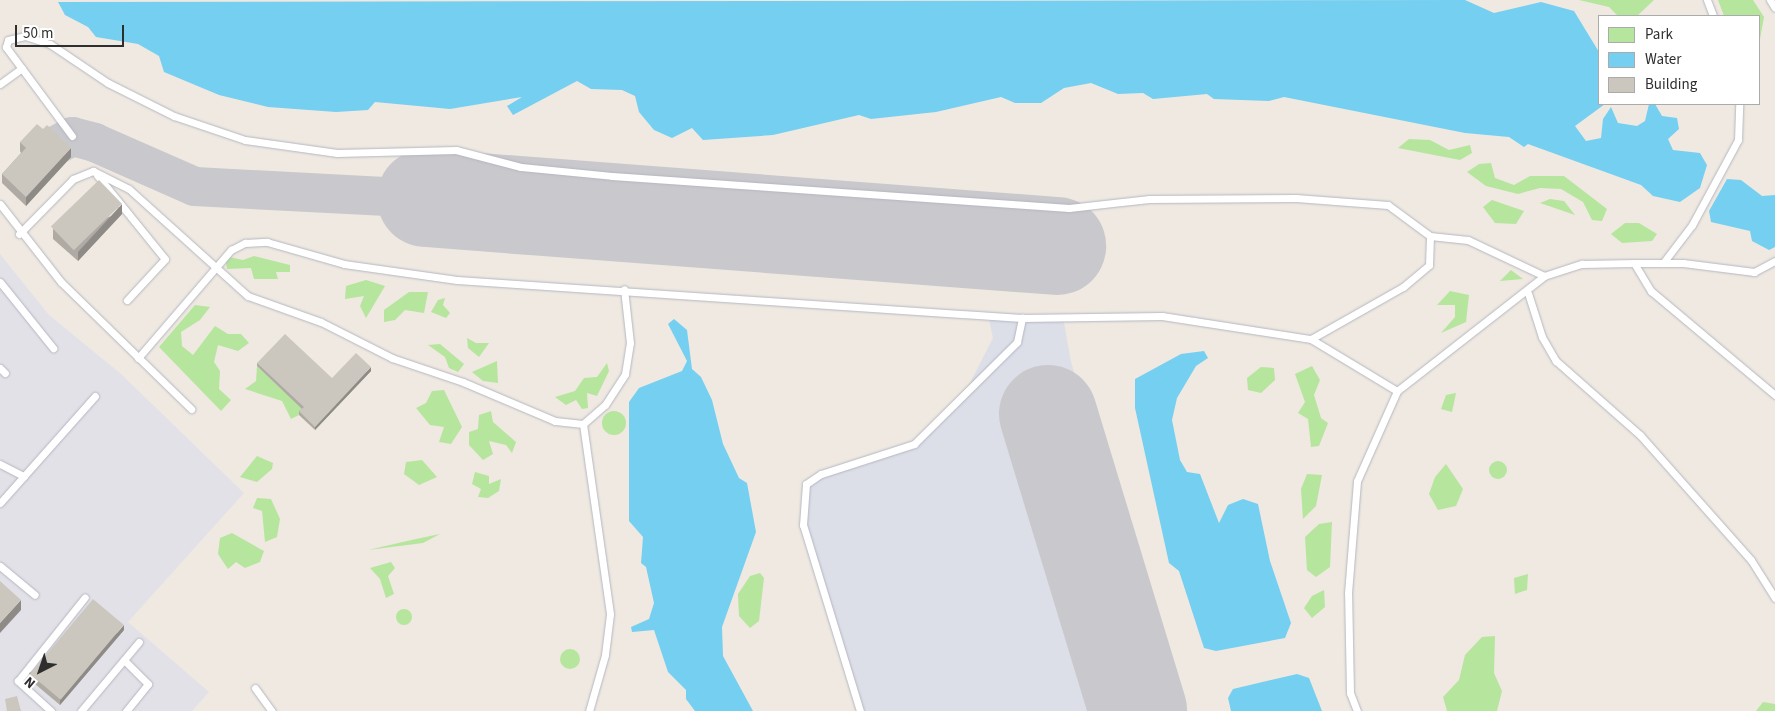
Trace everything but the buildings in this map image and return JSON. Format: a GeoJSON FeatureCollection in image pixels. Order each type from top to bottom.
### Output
{"type":"FeatureCollection","features":[{"type":"Feature","properties":{"kind":"lane"},"geometry":{"type":"LineString","coordinates":[[1707,0],[1714,15]]}},
{"type":"Feature","properties":{"kind":"lane"},"geometry":{"type":"LineString","coordinates":[[1770,0],[1775,8]]}},
{"type":"Feature","properties":{"kind":"lane"},"geometry":{"type":"LineString","coordinates":[[72,136],[6,44],[25,36],[50,44],[108,83],[174,116],[245,140],[337,153],[456,150],[521,167],[612,176],[1069,208],[1149,199],[1296,198],[1388,205],[1430,236],[1468,240],[1544,276]]}},
{"type":"Feature","properties":{"kind":"lane"},"geometry":{"type":"LineString","coordinates":[[0,84],[22,68]]}},
{"type":"Feature","properties":{"kind":"lane"},"geometry":{"type":"LineString","coordinates":[[1663,263],[1692,225],[1738,140],[1740,105]]}},
{"type":"Feature","properties":{"kind":"lane"},"geometry":{"type":"LineString","coordinates":[[19,234],[73,179],[93,171],[129,189],[248,296],[321,322],[392,358],[463,382],[555,421],[583,424],[605,405],[625,374],[630,344],[624,289]]}},
{"type":"Feature","properties":{"kind":"lane"},"geometry":{"type":"LineString","coordinates":[[93,171],[166,259],[127,300]]}},
{"type":"Feature","properties":{"kind":"lane"},"geometry":{"type":"LineString","coordinates":[[0,204],[19,234],[60,282],[191,410]]}},
{"type":"Feature","properties":{"kind":"lane"},"geometry":{"type":"LineString","coordinates":[[1311,339],[1404,287],[1429,265],[1430,236]]}},
{"type":"Feature","properties":{"kind":"lane"},"geometry":{"type":"LineString","coordinates":[[138,358],[216,268],[245,243],[267,242],[344,264],[457,280],[624,289],[1022,318],[1162,316],[1311,339],[1397,391]]}},
{"type":"Feature","properties":{"kind":"lane"},"geometry":{"type":"LineString","coordinates":[[1357,711],[1350,693],[1348,593],[1357,481],[1397,391],[1528,293],[1544,276],[1582,264],[1634,263],[1663,263],[1754,272],[1775,261]]}},
{"type":"Feature","properties":{"kind":"lane"},"geometry":{"type":"LineString","coordinates":[[1634,263],[1651,291],[1775,395]]}},
{"type":"Feature","properties":{"kind":"lane"},"geometry":{"type":"LineString","coordinates":[[0,282],[53,348]]}},
{"type":"Feature","properties":{"kind":"lane"},"geometry":{"type":"LineString","coordinates":[[1528,293],[1542,337],[1556,360],[1640,436],[1751,560],[1775,598]]}},
{"type":"Feature","properties":{"kind":"lane"},"geometry":{"type":"LineString","coordinates":[[860,711],[803,525],[806,484],[822,474],[914,444],[1017,342],[1022,318]]}},
{"type":"Feature","properties":{"kind":"lane"},"geometry":{"type":"LineString","coordinates":[[0,503],[95,396]]}},
{"type":"Feature","properties":{"kind":"lane"},"geometry":{"type":"LineString","coordinates":[[583,424],[610,614],[605,655],[589,711]]}},
{"type":"Feature","properties":{"kind":"lane"},"geometry":{"type":"LineString","coordinates":[[0,464],[24,476]]}},
{"type":"Feature","properties":{"kind":"lane"},"geometry":{"type":"LineString","coordinates":[[0,566],[34,595]]}},
{"type":"Feature","properties":{"kind":"lane"},"geometry":{"type":"LineString","coordinates":[[51,711],[18,682],[85,597]]}},
{"type":"Feature","properties":{"kind":"lane"},"geometry":{"type":"LineString","coordinates":[[81,711],[138,642]]}},
{"type":"Feature","properties":{"kind":"lane"},"geometry":{"type":"LineString","coordinates":[[124,660],[148,684],[126,711]]}},
{"type":"Feature","properties":{"kind":"lane"},"geometry":{"type":"LineString","coordinates":[[255,688],[272,711]]}},
{"type":"Feature","properties":{"kind":"shaded area"},"geometry":{"type":"Polygon","coordinates":[[[0,254],[49,315],[121,374],[244,493],[128,622],[209,692],[192,711],[0,711],[0,254]]]}},
{"type":"Feature","properties":{"kind":"shaded area"},"geometry":{"type":"Polygon","coordinates":[[[988,315],[1063,317],[1071,362],[1181,711],[859,711],[803,520],[806,484],[914,444],[969,385],[993,338],[988,315]]]}},
{"type":"Feature","properties":{"kind":"green space"},"geometry":{"type":"Polygon","coordinates":[[[1579,0],[1654,0],[1638,15],[1617,15],[1609,7],[1579,0]]]}},
{"type":"Feature","properties":{"kind":"green space"},"geometry":{"type":"Polygon","coordinates":[[[1718,0],[1753,0],[1764,17],[1760,39],[1760,15],[1724,15],[1718,0]]]}},
{"type":"Feature","properties":{"kind":"green space"},"geometry":{"type":"Polygon","coordinates":[[[1409,139],[1430,140],[1449,150],[1470,145],[1472,153],[1460,160],[1398,148],[1409,139]]]}},
{"type":"Feature","properties":{"kind":"green space"},"geometry":{"type":"Polygon","coordinates":[[[1491,163],[1495,178],[1514,185],[1530,176],[1564,176],[1607,209],[1602,221],[1592,220],[1583,202],[1561,189],[1540,188],[1518,194],[1486,186],[1467,172],[1479,164],[1491,163]]]}},
{"type":"Feature","properties":{"kind":"green space"},"geometry":{"type":"Polygon","coordinates":[[[1550,199],[1564,201],[1575,215],[1540,203],[1550,199]]]}},
{"type":"Feature","properties":{"kind":"green space"},"geometry":{"type":"Polygon","coordinates":[[[1492,200],[1524,211],[1516,224],[1495,223],[1483,207],[1492,200]]]}},
{"type":"Feature","properties":{"kind":"green space"},"geometry":{"type":"Polygon","coordinates":[[[1625,223],[1639,223],[1657,234],[1652,241],[1622,243],[1611,234],[1625,223]]]}},
{"type":"Feature","properties":{"kind":"green space"},"geometry":{"type":"Polygon","coordinates":[[[225,256],[243,260],[254,256],[290,265],[290,272],[276,272],[278,279],[254,279],[251,268],[227,269],[225,256]]]}},
{"type":"Feature","properties":{"kind":"green space"},"geometry":{"type":"Polygon","coordinates":[[[1511,270],[1523,279],[1500,281],[1511,270]]]}},
{"type":"Feature","properties":{"kind":"green space"},"geometry":{"type":"Polygon","coordinates":[[[366,280],[385,286],[366,318],[360,306],[364,296],[345,299],[346,286],[366,280]]]}},
{"type":"Feature","properties":{"kind":"green space"},"geometry":{"type":"Polygon","coordinates":[[[1450,291],[1469,295],[1466,322],[1441,333],[1455,317],[1455,305],[1437,305],[1450,291]]]}},
{"type":"Feature","properties":{"kind":"green space"},"geometry":{"type":"Polygon","coordinates":[[[409,292],[428,292],[424,313],[405,310],[395,320],[384,322],[384,310],[409,292]]]}},
{"type":"Feature","properties":{"kind":"green space"},"geometry":{"type":"Polygon","coordinates":[[[445,298],[443,305],[450,313],[446,318],[431,312],[438,300],[445,298]]]}},
{"type":"Feature","properties":{"kind":"green space"},"geometry":{"type":"Polygon","coordinates":[[[195,305],[210,307],[200,320],[181,332],[182,346],[193,355],[215,326],[228,334],[241,334],[249,343],[238,351],[218,345],[214,362],[220,371],[219,389],[231,400],[221,411],[159,347],[195,305]]]}},
{"type":"Feature","properties":{"kind":"green space"},"geometry":{"type":"Polygon","coordinates":[[[467,338],[476,343],[489,343],[479,357],[468,348],[467,338]]]}},
{"type":"Feature","properties":{"kind":"green space"},"geometry":{"type":"Polygon","coordinates":[[[440,344],[464,364],[458,372],[449,368],[445,357],[428,345],[440,344]]]}},
{"type":"Feature","properties":{"kind":"green space"},"geometry":{"type":"Polygon","coordinates":[[[497,361],[498,383],[483,381],[472,372],[497,361]]]}},
{"type":"Feature","properties":{"kind":"green space"},"geometry":{"type":"Polygon","coordinates":[[[607,363],[609,371],[597,396],[587,393],[588,408],[582,409],[576,400],[566,405],[555,397],[575,391],[584,378],[597,377],[607,363]]]}},
{"type":"Feature","properties":{"kind":"green space"},"geometry":{"type":"Polygon","coordinates":[[[257,366],[304,410],[299,415],[291,419],[282,401],[245,389],[256,381],[257,366]]]}},
{"type":"Feature","properties":{"kind":"green space"},"geometry":{"type":"Polygon","coordinates":[[[1312,366],[1320,380],[1314,395],[1321,418],[1328,423],[1319,446],[1311,447],[1308,419],[1298,413],[1305,402],[1295,374],[1312,366]]]}},
{"type":"Feature","properties":{"kind":"green space"},"geometry":{"type":"Polygon","coordinates":[[[1261,367],[1274,368],[1275,380],[1261,393],[1248,390],[1247,378],[1261,367]]]}},
{"type":"Feature","properties":{"kind":"green space"},"geometry":{"type":"Polygon","coordinates":[[[444,390],[462,427],[451,444],[439,442],[444,427],[430,425],[416,408],[426,403],[432,391],[444,390]]]}},
{"type":"Feature","properties":{"kind":"green space"},"geometry":{"type":"Polygon","coordinates":[[[1456,393],[1452,412],[1441,409],[1446,395],[1456,393]]]}},
{"type":"Feature","properties":{"kind":"green space"},"geometry":{"type":"Polygon","coordinates":[[[491,411],[493,422],[516,442],[512,453],[506,445],[489,441],[493,454],[483,460],[469,445],[469,432],[478,429],[479,415],[491,411]]]}},
{"type":"Feature","properties":{"kind":"green space"},"geometry":{"type":"Polygon","coordinates":[[[614,411],[622,415],[626,423],[622,431],[614,435],[606,431],[602,423],[606,415],[614,411]]]}},
{"type":"Feature","properties":{"kind":"green space"},"geometry":{"type":"Polygon","coordinates":[[[257,456],[273,463],[272,469],[257,482],[240,477],[257,456]]]}},
{"type":"Feature","properties":{"kind":"green space"},"geometry":{"type":"Polygon","coordinates":[[[422,460],[437,477],[419,485],[404,474],[406,462],[422,460]]]}},
{"type":"Feature","properties":{"kind":"green space"},"geometry":{"type":"Polygon","coordinates":[[[1498,461],[1506,466],[1507,470],[1502,478],[1498,479],[1490,474],[1489,470],[1494,462],[1498,461]]]}},
{"type":"Feature","properties":{"kind":"green space"},"geometry":{"type":"Polygon","coordinates":[[[1446,464],[1463,489],[1456,506],[1438,510],[1429,494],[1435,477],[1446,464]]]}},
{"type":"Feature","properties":{"kind":"green space"},"geometry":{"type":"Polygon","coordinates":[[[475,472],[489,476],[489,484],[501,479],[499,491],[488,498],[478,497],[481,489],[472,484],[475,472]]]}},
{"type":"Feature","properties":{"kind":"green space"},"geometry":{"type":"Polygon","coordinates":[[[1307,474],[1322,475],[1316,506],[1303,519],[1301,489],[1307,474]]]}},
{"type":"Feature","properties":{"kind":"green space"},"geometry":{"type":"Polygon","coordinates":[[[257,498],[271,499],[280,519],[277,537],[265,542],[262,511],[253,508],[257,498]]]}},
{"type":"Feature","properties":{"kind":"green space"},"geometry":{"type":"Polygon","coordinates":[[[1332,522],[1330,567],[1316,577],[1307,570],[1305,537],[1319,524],[1332,522]]]}},
{"type":"Feature","properties":{"kind":"green space"},"geometry":{"type":"Polygon","coordinates":[[[232,533],[264,551],[260,562],[245,568],[236,562],[228,569],[218,554],[220,538],[232,533]]]}},
{"type":"Feature","properties":{"kind":"green space"},"geometry":{"type":"Polygon","coordinates":[[[440,534],[423,543],[368,550],[416,539],[440,534]]]}},
{"type":"Feature","properties":{"kind":"green space"},"geometry":{"type":"Polygon","coordinates":[[[391,562],[395,568],[388,576],[394,594],[386,598],[380,579],[370,568],[391,562]]]}},
{"type":"Feature","properties":{"kind":"green space"},"geometry":{"type":"Polygon","coordinates":[[[760,573],[764,578],[759,621],[750,628],[739,616],[738,594],[750,576],[760,573]]]}},
{"type":"Feature","properties":{"kind":"green space"},"geometry":{"type":"Polygon","coordinates":[[[1528,574],[1527,590],[1515,594],[1514,578],[1528,574]]]}},
{"type":"Feature","properties":{"kind":"green space"},"geometry":{"type":"Polygon","coordinates":[[[1324,590],[1325,607],[1312,618],[1304,608],[1312,596],[1324,590]]]}},
{"type":"Feature","properties":{"kind":"green space"},"geometry":{"type":"Polygon","coordinates":[[[404,609],[410,611],[412,617],[410,623],[404,625],[398,623],[396,617],[398,611],[404,609]]]}},
{"type":"Feature","properties":{"kind":"green space"},"geometry":{"type":"Polygon","coordinates":[[[1495,636],[1494,673],[1502,691],[1497,711],[1447,711],[1443,697],[1459,680],[1465,655],[1482,637],[1495,636]]]}},
{"type":"Feature","properties":{"kind":"green space"},"geometry":{"type":"Polygon","coordinates":[[[570,649],[577,652],[580,659],[577,666],[570,669],[563,666],[560,659],[563,652],[570,649]]]}},
{"type":"Feature","properties":{"kind":"green space"},"geometry":{"type":"Polygon","coordinates":[[[1763,702],[1775,704],[1775,711],[1756,711],[1763,702]]]}},
{"type":"Feature","properties":{"kind":"water"},"geometry":{"type":"Polygon","coordinates":[[[1465,0],[1494,13],[1541,2],[1574,11],[1598,50],[1598,105],[1604,105],[1575,126],[1586,141],[1601,138],[1603,119],[1611,107],[1618,123],[1637,126],[1645,121],[1649,105],[1656,105],[1662,116],[1677,118],[1679,129],[1668,139],[1673,150],[1700,153],[1707,165],[1700,188],[1680,202],[1653,196],[1641,185],[1528,144],[1524,147],[1509,137],[1465,133],[1284,97],[1269,101],[1214,99],[1207,94],[1153,99],[1143,93],[1118,94],[1091,83],[1064,88],[1041,103],[1015,103],[1001,97],[936,112],[871,119],[859,115],[773,135],[703,140],[692,128],[672,138],[654,130],[639,112],[635,96],[622,90],[591,89],[577,81],[513,115],[507,106],[522,97],[450,109],[375,102],[368,110],[336,112],[268,107],[219,95],[164,72],[159,56],[138,44],[96,37],[88,27],[65,15],[58,2],[1465,0]]]}},
{"type":"Feature","properties":{"kind":"water"},"geometry":{"type":"Polygon","coordinates":[[[1727,179],[1741,180],[1762,196],[1775,195],[1775,247],[1769,250],[1752,241],[1750,231],[1711,222],[1709,211],[1727,179]]]}},
{"type":"Feature","properties":{"kind":"water"},"geometry":{"type":"Polygon","coordinates":[[[674,319],[687,330],[692,369],[701,377],[712,400],[723,444],[739,478],[747,483],[756,532],[722,627],[723,656],[753,711],[695,711],[686,699],[686,690],[668,672],[654,630],[632,632],[631,627],[649,619],[654,603],[646,567],[641,563],[643,537],[629,521],[629,402],[639,388],[682,371],[687,361],[668,324],[674,319]]]}},
{"type":"Feature","properties":{"kind":"water"},"geometry":{"type":"Polygon","coordinates":[[[1204,351],[1208,358],[1196,366],[1177,398],[1172,420],[1180,460],[1187,472],[1200,474],[1219,523],[1228,505],[1243,499],[1258,504],[1270,561],[1291,623],[1285,638],[1216,651],[1204,648],[1179,571],[1169,563],[1135,408],[1135,379],[1181,354],[1204,351]]]}},
{"type":"Feature","properties":{"kind":"water"},"geometry":{"type":"Polygon","coordinates":[[[1297,674],[1309,678],[1322,711],[1231,711],[1228,698],[1233,689],[1297,674]]]}},
{"type":"Feature","properties":{"kind":"taxiway"},"geometry":{"type":"LineString","coordinates":[[57,144],[72,136],[94,142],[194,186],[426,198]]}},
{"type":"Feature","properties":{"kind":"runway"},"geometry":{"type":"LineString","coordinates":[[426,198],[1057,246]]}},
{"type":"Feature","properties":{"kind":"runway"},"geometry":{"type":"LineString","coordinates":[[1048,414],[1138,711]]}}]}
